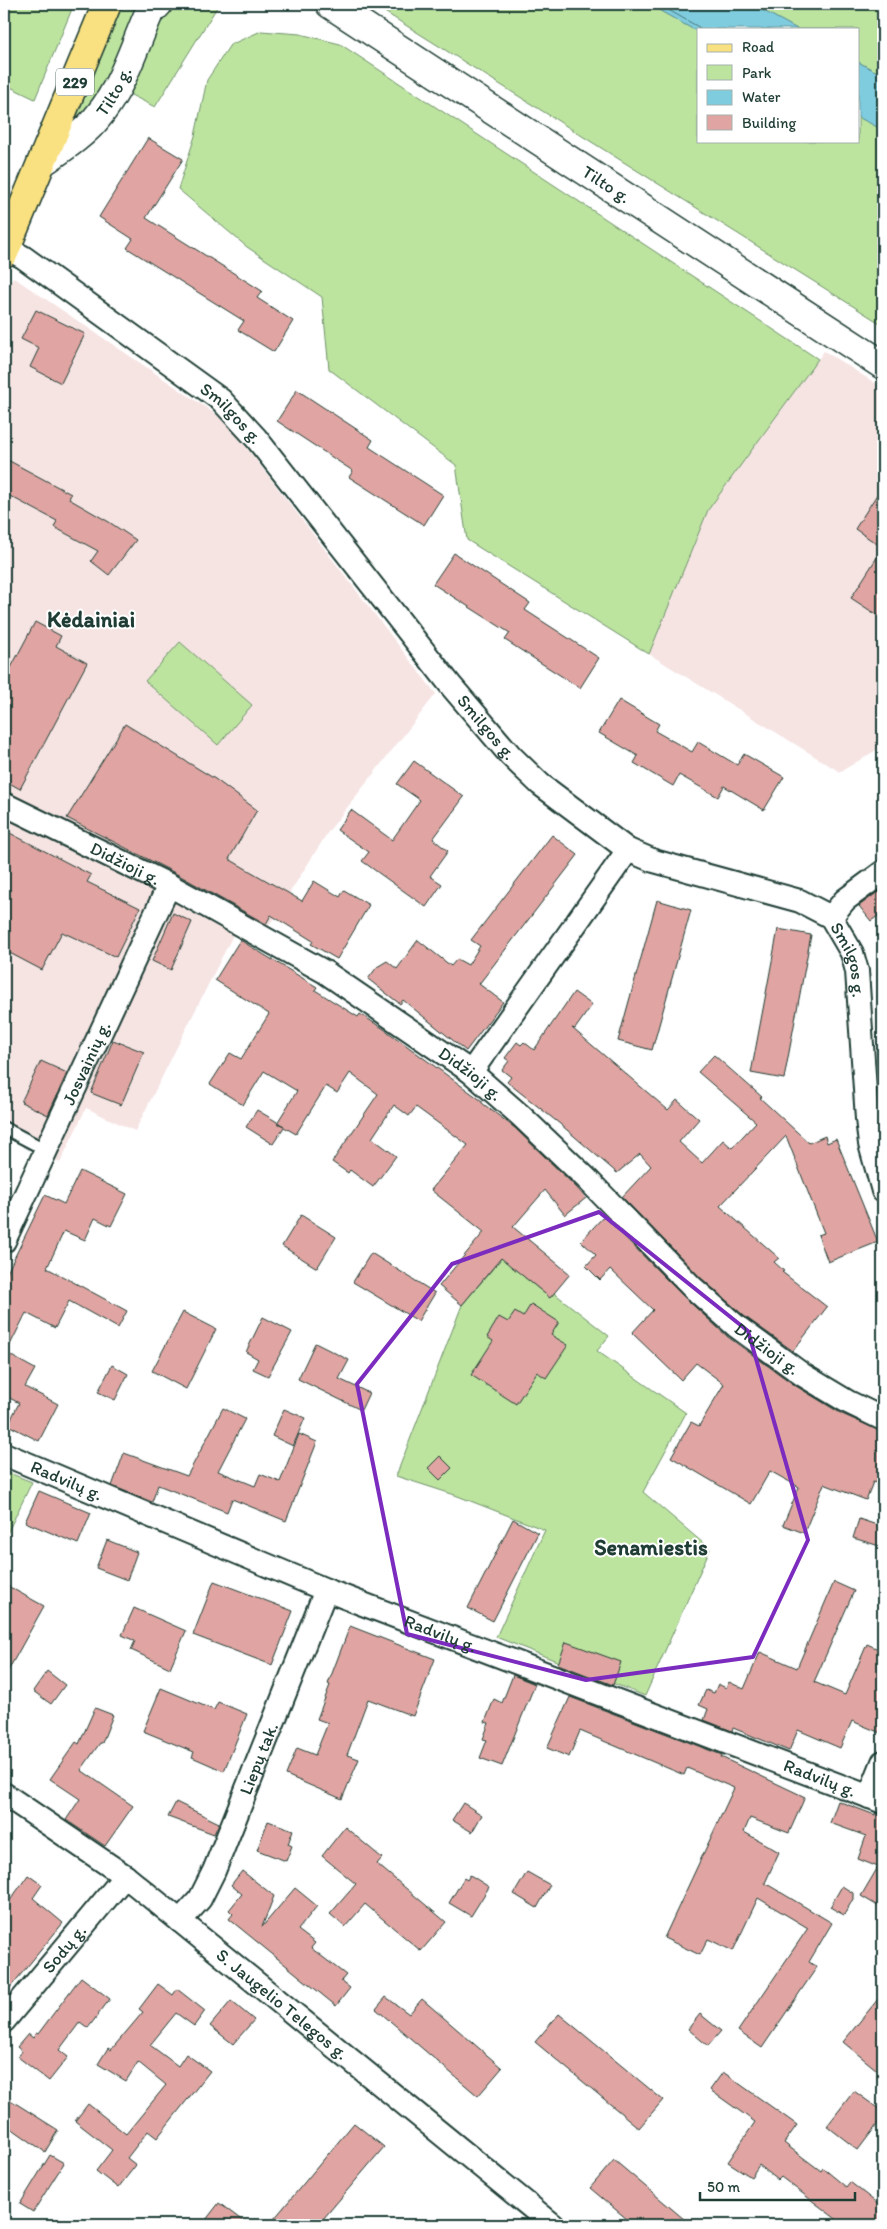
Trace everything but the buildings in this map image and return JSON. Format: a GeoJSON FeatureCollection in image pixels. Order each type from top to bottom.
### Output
{"type":"FeatureCollection","features":[{"type":"Feature","properties":{"kind":"main road","name":"229"},"geometry":{"type":"LineString","coordinates":[[5,251],[44,161],[107,4]]}},
{"type":"Feature","properties":{"kind":"main road","name":"Tilto g."},"geometry":{"type":"LineString","coordinates":[[44,161],[67,145],[99,116],[115,92],[149,13],[158,4]]}},
{"type":"Feature","properties":{"kind":"main road","name":"Tilto g."},"geometry":{"type":"LineString","coordinates":[[330,4],[883,364]]}},
{"type":"Feature","properties":{"kind":"street","name":"Smilgos g."},"geometry":{"type":"LineString","coordinates":[[5,251],[22,257],[221,400],[256,438],[452,687],[510,756],[540,784],[628,850],[659,863],[800,901],[831,917],[852,953],[857,971],[867,1119],[870,1144],[883,1191]]}},
{"type":"Feature","properties":{"kind":"street","name":"Didžioji g."},"geometry":{"type":"LineString","coordinates":[[4,804],[169,885],[325,972],[471,1072],[560,1153],[692,1287],[736,1326],[803,1376],[848,1402],[883,1419]]}},
{"type":"Feature","properties":{"kind":"street"},"geometry":{"type":"LineString","coordinates":[[471,1072],[628,850]]}},
{"type":"Feature","properties":{"kind":"street"},"geometry":{"type":"LineString","coordinates":[[831,917],[845,900],[883,872]]}},
{"type":"Feature","properties":{"kind":"street","name":"Josvainių g."},"geometry":{"type":"LineString","coordinates":[[4,1242],[169,885]]}},
{"type":"Feature","properties":{"kind":"street","name":"Radvilų g."},"geometry":{"type":"LineString","coordinates":[[4,1454],[326,1590],[876,1800]]}},
{"type":"Feature","properties":{"kind":"street","name":"Liepų tak."},"geometry":{"type":"LineString","coordinates":[[180,1921],[200,1900],[214,1871],[326,1590]]}},
{"type":"Feature","properties":{"kind":"street"},"geometry":{"type":"LineString","coordinates":[[876,1800],[883,1762]]}},
{"type":"Feature","properties":{"kind":"street","name":"S. Jaugelio Telegos g."},"geometry":{"type":"LineString","coordinates":[[4,1794],[125,1876],[553,2225]]}},
{"type":"Feature","properties":{"kind":"street","name":"Sodų g."},"geometry":{"type":"LineString","coordinates":[[4,2021],[125,1876]]}},
{"type":"Feature","properties":{"kind":"lane"},"geometry":{"type":"LineString","coordinates":[[4,1128],[46,1150]]}},
{"type":"Feature","properties":{"kind":"highlighted area"},"geometry":{"type":"Polygon","coordinates":[[[599,1212],[748,1331],[808,1540],[753,1657],[586,1680],[407,1634],[357,1384],[452,1264],[599,1212]]]}},
{"type":"Feature","properties":{"kind":"shaded area"},"geometry":{"type":"Polygon","coordinates":[[[13,277],[226,421],[436,694],[328,832],[268,927],[233,935],[135,1131],[86,1108],[60,1163],[4,1136],[4,299],[13,277]]]}},
{"type":"Feature","properties":{"kind":"shaded area"},"geometry":{"type":"Polygon","coordinates":[[[824,351],[883,388],[883,746],[840,772],[649,654],[708,510],[824,351]]]}},
{"type":"Feature","properties":{"kind":"green space"},"geometry":{"type":"Polygon","coordinates":[[[4,4],[74,4],[35,99],[4,84],[4,4]]]}},
{"type":"Feature","properties":{"kind":"green space"},"geometry":{"type":"Polygon","coordinates":[[[123,4],[219,4],[155,107],[121,90],[68,134],[123,4]]]}},
{"type":"Feature","properties":{"kind":"green space"},"geometry":{"type":"Polygon","coordinates":[[[372,4],[648,4],[697,31],[697,142],[860,142],[860,118],[883,130],[883,325],[372,4]]]}},
{"type":"Feature","properties":{"kind":"green space"},"geometry":{"type":"Polygon","coordinates":[[[751,4],[883,4],[883,75],[860,63],[860,28],[795,28],[751,4]]]}},
{"type":"Feature","properties":{"kind":"green space"},"geometry":{"type":"Polygon","coordinates":[[[261,31],[300,34],[340,44],[818,359],[708,510],[649,654],[467,540],[456,465],[329,369],[322,297],[247,247],[178,189],[195,136],[207,80],[230,45],[261,31]]]}},
{"type":"Feature","properties":{"kind":"green space"},"geometry":{"type":"Polygon","coordinates":[[[180,642],[252,705],[218,745],[145,681],[180,642]]]}},
{"type":"Feature","properties":{"kind":"green space"},"geometry":{"type":"Polygon","coordinates":[[[507,1252],[523,1276],[550,1298],[554,1293],[609,1336],[597,1351],[686,1413],[643,1492],[710,1549],[645,1696],[496,1637],[545,1530],[455,1495],[396,1476],[462,1305],[507,1252]]]}},
{"type":"Feature","properties":{"kind":"green space"},"geometry":{"type":"Polygon","coordinates":[[[4,1471],[32,1482],[4,1540],[4,1471]]]}},
{"type":"Feature","properties":{"kind":"water"},"geometry":{"type":"Polygon","coordinates":[[[648,4],[751,4],[795,28],[697,28],[697,31],[648,4]]]}},
{"type":"Feature","properties":{"kind":"water"},"geometry":{"type":"Polygon","coordinates":[[[860,63],[883,75],[883,130],[860,118],[860,63]]]}},
{"type":"Feature","properties":{"kind":"district","name":"Kėdainiai"},"geometry":{"type":"Point","coordinates":[91,619]}},
{"type":"Feature","properties":{"kind":"district","name":"Senamiestis"},"geometry":{"type":"Point","coordinates":[651,1547]}}]}
